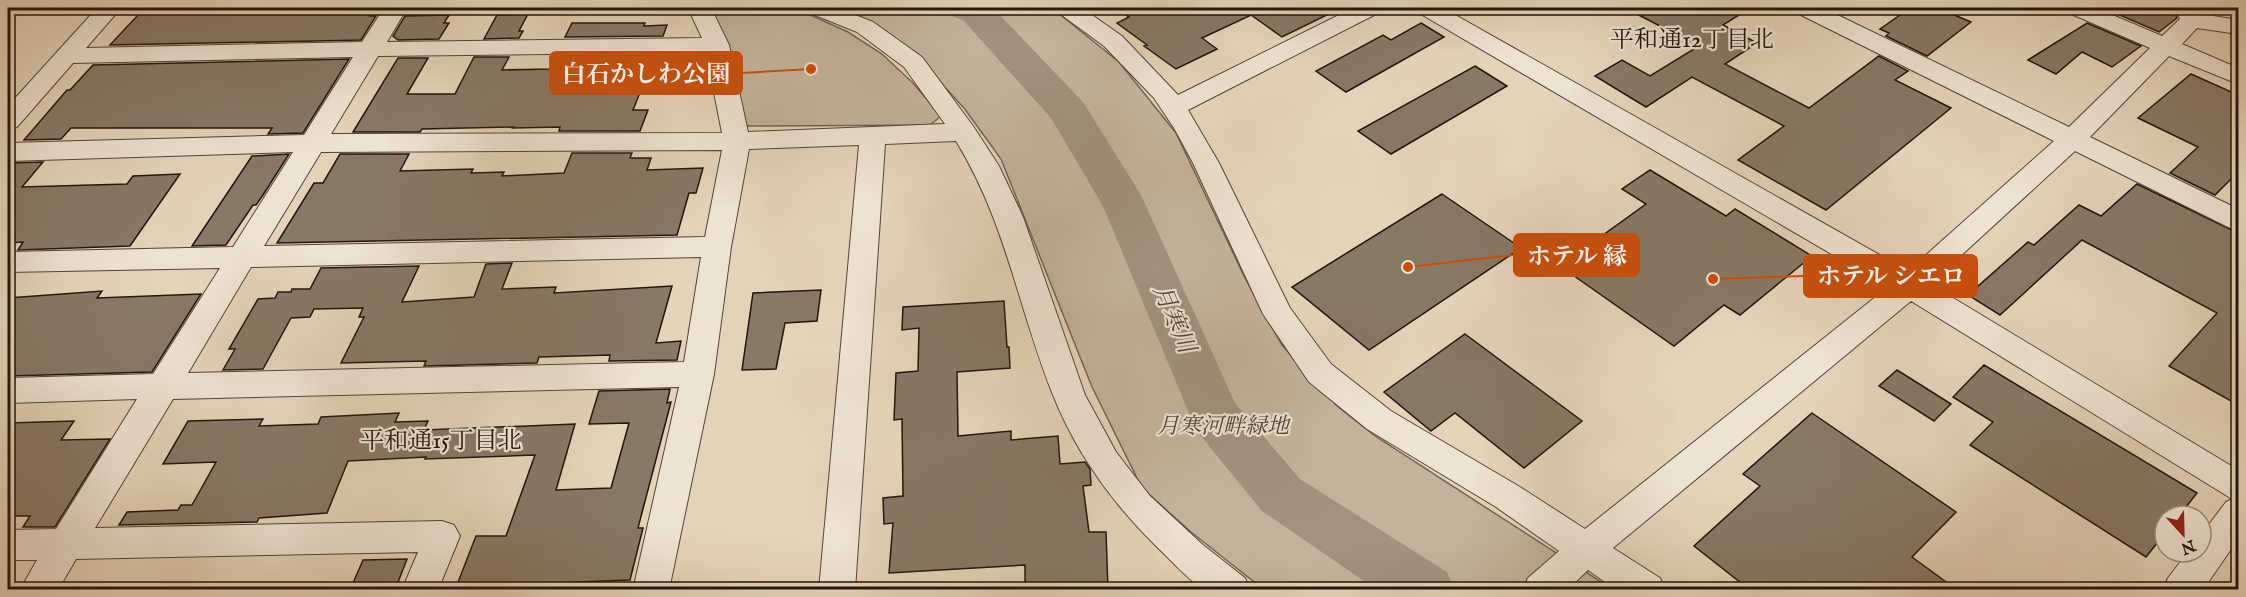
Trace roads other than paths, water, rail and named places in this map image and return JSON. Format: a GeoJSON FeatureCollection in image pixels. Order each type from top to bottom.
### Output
{"type":"FeatureCollection","features":[{"type":"Feature","properties":{"kind":"street"},"geometry":{"type":"LineString","coordinates":[[8,121],[109,8]]}},
{"type":"Feature","properties":{"kind":"street"},"geometry":{"type":"LineString","coordinates":[[38,590],[395,8]]}},
{"type":"Feature","properties":{"kind":"street"},"geometry":{"type":"LineString","coordinates":[[651,590],[698,374],[717,247],[737,141],[717,45],[699,8]]}},
{"type":"Feature","properties":{"kind":"street"},"geometry":{"type":"LineString","coordinates":[[818,8],[865,27],[913,62],[964,132],[985,166],[1009,217],[1069,396],[1104,462],[1138,506],[1190,556],[1232,590]]}},
{"type":"Feature","properties":{"kind":"street"},"geometry":{"type":"LineString","coordinates":[[1067,8],[1113,41],[1163,92],[1206,163],[1278,314],[1320,373],[1379,420],[1508,497],[1647,590]]}},
{"type":"Feature","properties":{"kind":"street"},"geometry":{"type":"LineString","coordinates":[[1173,107],[1370,8]]}},
{"type":"Feature","properties":{"kind":"street"},"geometry":{"type":"LineString","coordinates":[[1427,8],[1910,286],[2238,487]]}},
{"type":"Feature","properties":{"kind":"street"},"geometry":{"type":"LineString","coordinates":[[1805,8],[2238,220]]}},
{"type":"Feature","properties":{"kind":"street"},"geometry":{"type":"LineString","coordinates":[[2077,8],[2238,77]]}},
{"type":"Feature","properties":{"kind":"street"},"geometry":{"type":"LineString","coordinates":[[1544,586],[1585,550],[1910,286],[2073,138],[2165,46],[2189,14],[2238,27]]}},
{"type":"Feature","properties":{"kind":"street"},"geometry":{"type":"LineString","coordinates":[[65,56],[371,49],[717,45]]}},
{"type":"Feature","properties":{"kind":"street"},"geometry":{"type":"LineString","coordinates":[[8,152],[314,143],[737,141],[964,132]]}},
{"type":"Feature","properties":{"kind":"street"},"geometry":{"type":"LineString","coordinates":[[837,590],[873,134]]}},
{"type":"Feature","properties":{"kind":"street"},"geometry":{"type":"LineString","coordinates":[[8,262],[717,247]]}},
{"type":"Feature","properties":{"kind":"street"},"geometry":{"type":"LineString","coordinates":[[8,390],[698,374]]}},
{"type":"Feature","properties":{"kind":"street"},"geometry":{"type":"LineString","coordinates":[[2181,590],[2238,512]]}},
{"type":"Feature","properties":{"kind":"street"},"geometry":{"type":"LineString","coordinates":[[8,545],[442,536],[420,590]]}},
{"type":"Feature","properties":{"kind":"waterway","name":"月寒川"},"geometry":{"type":"LineString","coordinates":[[965,8],[976,12],[1068,111],[1125,206],[1214,415],[1281,495],[1426,590]]}},
{"type":"Feature","properties":{"kind":"place","name":"白石かしわ公園"},"geometry":{"type":"Point","coordinates":[811,69]}},
{"type":"Feature","properties":{"kind":"place","name":"ホテル 縁"},"geometry":{"type":"Point","coordinates":[1408,267]}},
{"type":"Feature","properties":{"kind":"place","name":"ホテル シエロ"},"geometry":{"type":"Point","coordinates":[1713,279]}},
{"type":"Feature","properties":{"kind":"district","name":"平和通12丁目北"},"geometry":{"type":"Point","coordinates":[1692,40]}},
{"type":"Feature","properties":{"kind":"district","name":"平和通15丁目北"},"geometry":{"type":"Point","coordinates":[441,441]}},
{"type":"Feature","properties":{"kind":"park label","name":"月寒河畔緑地"},"geometry":{"type":"Point","coordinates":[1223,427]}}]}
